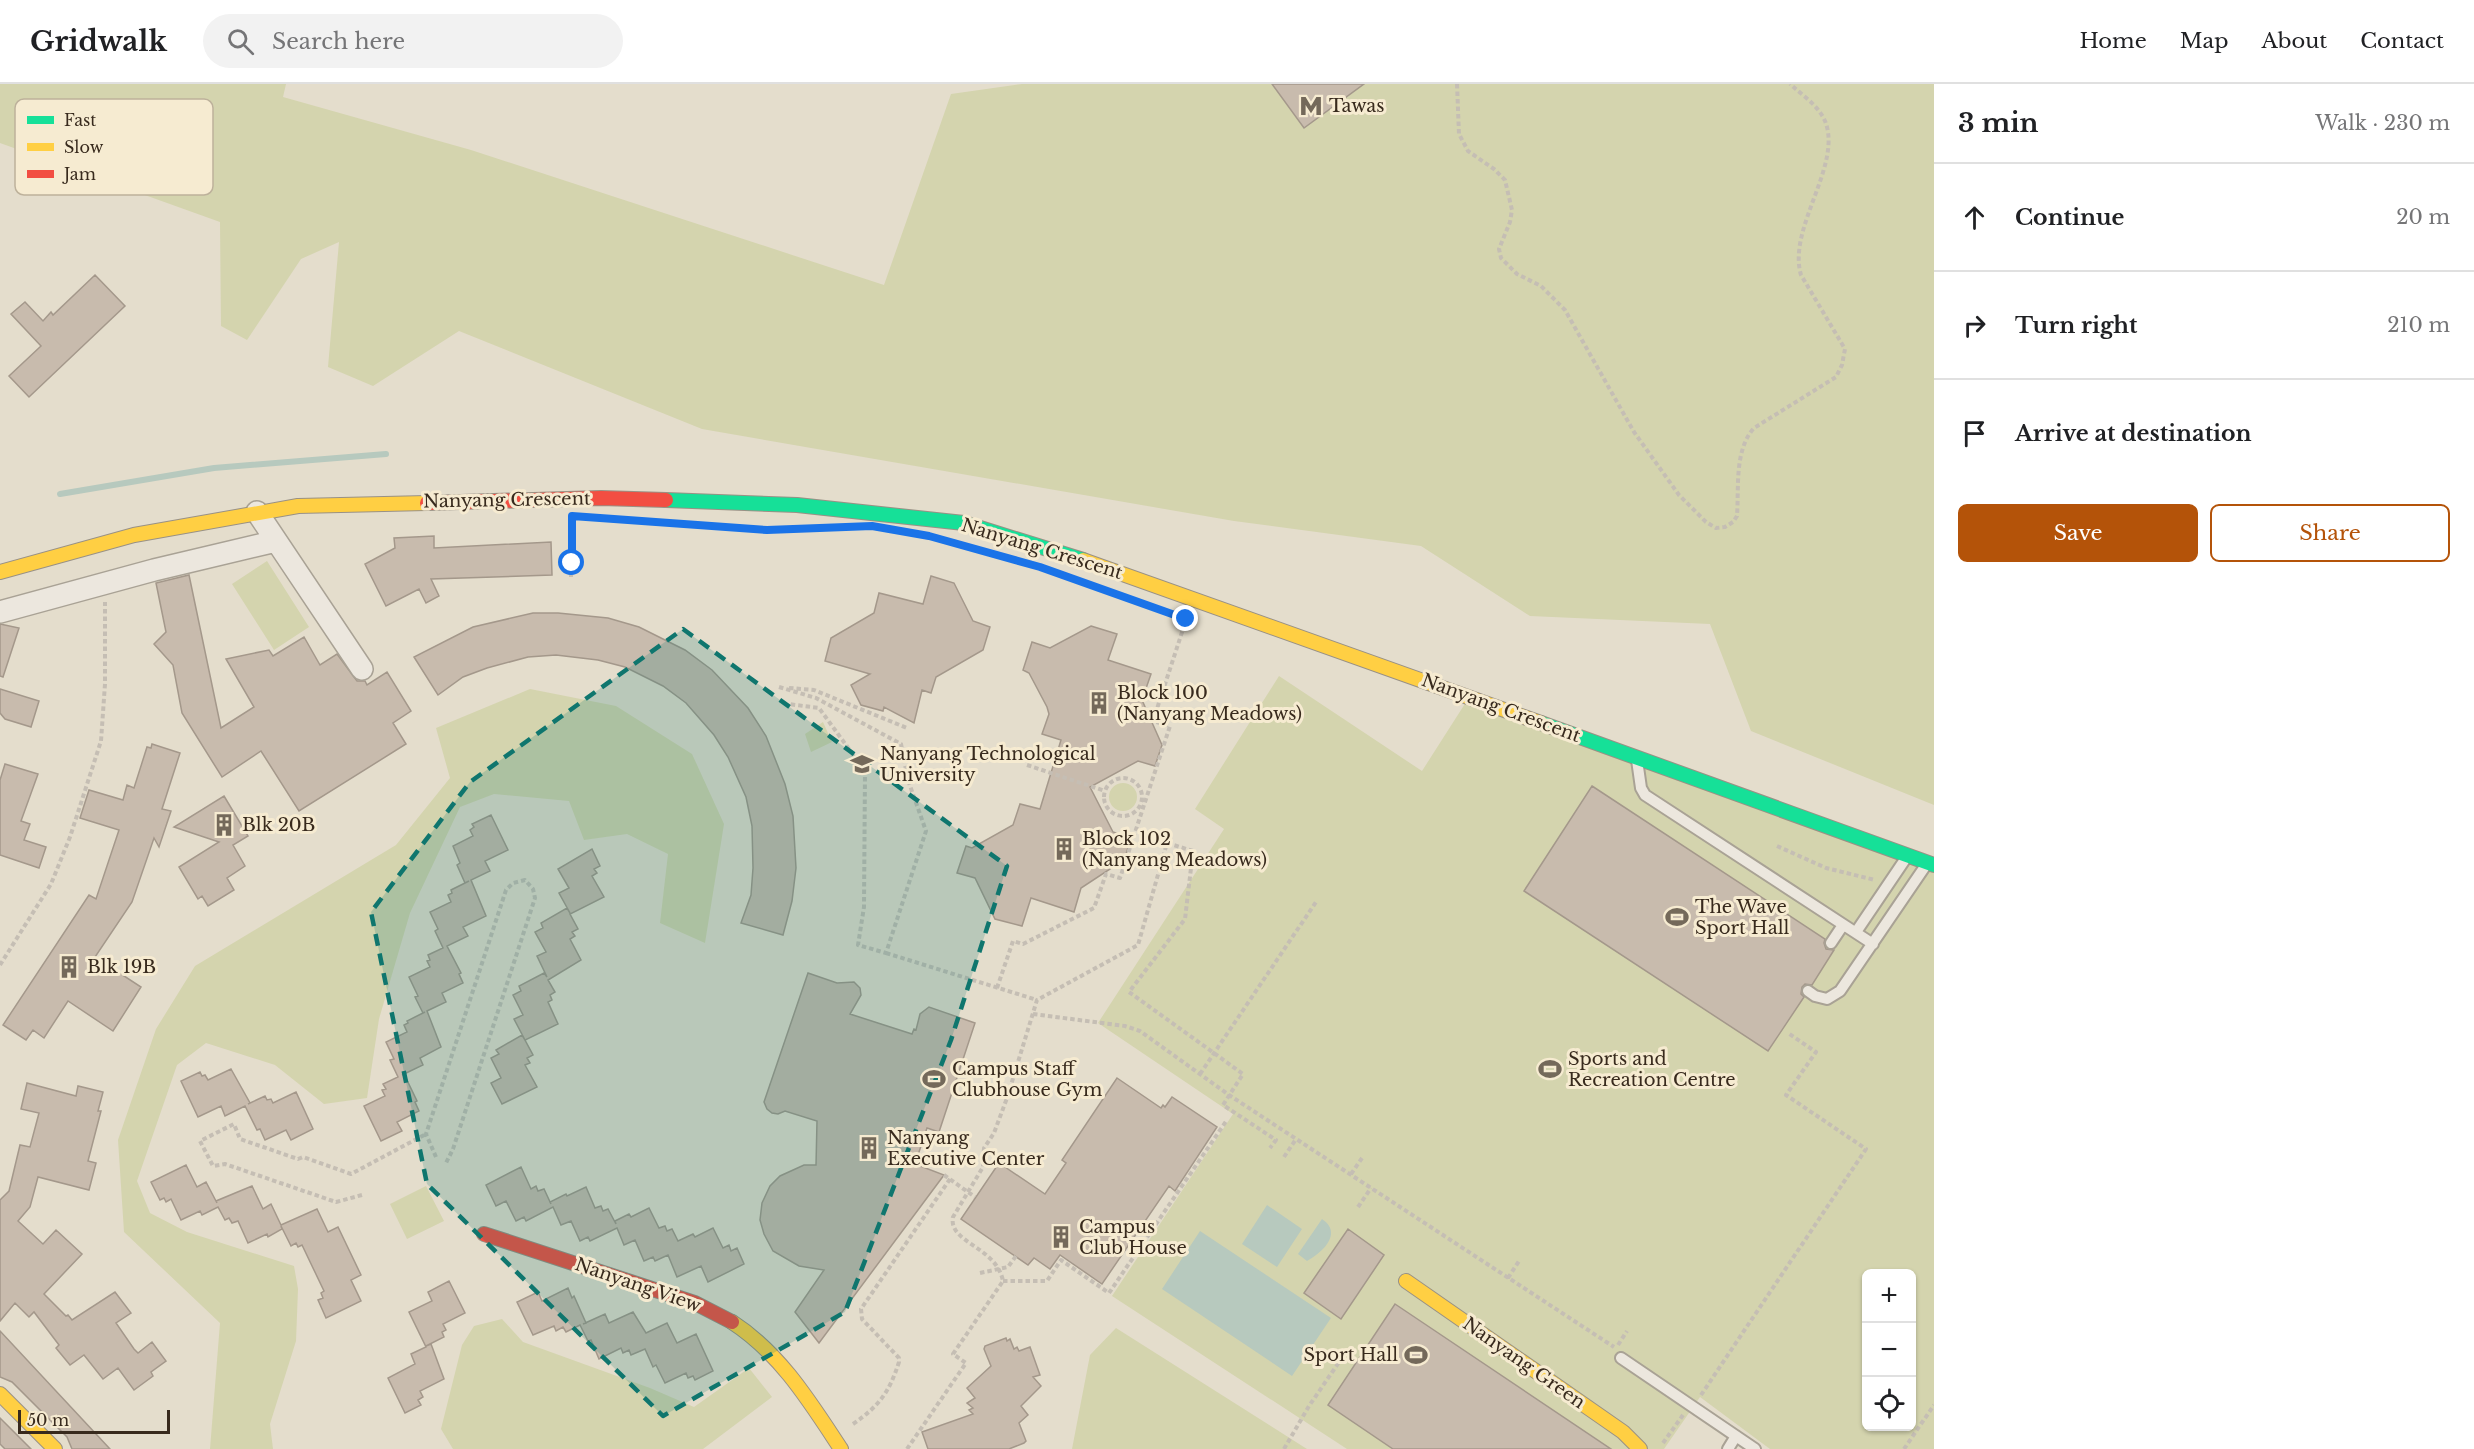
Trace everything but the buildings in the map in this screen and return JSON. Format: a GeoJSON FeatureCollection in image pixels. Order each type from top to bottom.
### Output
{"type":"FeatureCollection","features":[{"type":"Feature","properties":{"kind":"street","name":"Nanyang Crescent"},"geometry":{"type":"LineString","coordinates":[[0,572],[134,535],[298,506],[601,498],[797,505],[964,523],[1161,586],[1931,863]]}},
{"type":"Feature","properties":{"kind":"street"},"geometry":{"type":"LineString","coordinates":[[257,512],[362,669]]}},
{"type":"Feature","properties":{"kind":"street"},"geometry":{"type":"LineString","coordinates":[[0,612],[276,541]]}},
{"type":"Feature","properties":{"kind":"street","name":"Nanyang View"},"geometry":{"type":"LineString","coordinates":[[484,1234],[695,1303],[723,1317],[752,1336],[778,1362],[841,1449]]}},
{"type":"Feature","properties":{"kind":"street","name":"Nanyang Green"},"geometry":{"type":"LineString","coordinates":[[1406,1281],[1623,1431],[1640,1449]]}},
{"type":"Feature","properties":{"kind":"street"},"geometry":{"type":"LineString","coordinates":[[0,1394],[55,1449]]}},
{"type":"Feature","properties":{"kind":"lane"},"geometry":{"type":"LineString","coordinates":[[1637,757],[1641,788],[1645,795],[1872,944]]}},
{"type":"Feature","properties":{"kind":"lane"},"geometry":{"type":"LineString","coordinates":[[1856,932],[1908,854]]}},
{"type":"Feature","properties":{"kind":"lane"},"geometry":{"type":"LineString","coordinates":[[1808,991],[1823,999],[1834,996],[1931,863]]}},
{"type":"Feature","properties":{"kind":"lane"},"geometry":{"type":"LineString","coordinates":[[1831,943],[1844,925]]}},
{"type":"Feature","properties":{"kind":"lane"},"geometry":{"type":"LineString","coordinates":[[1621,1358],[1755,1449]]}},
{"type":"Feature","properties":{"kind":"lane"},"geometry":{"type":"LineString","coordinates":[[1728,1449],[1736,1436]]}},
{"type":"Feature","properties":{"kind":"path"},"geometry":{"type":"LineString","coordinates":[[1457,84],[1458,123],[1464,143],[1468,151],[1494,169],[1505,180],[1512,210],[1510,222],[1499,249],[1501,258],[1516,274],[1541,286],[1565,310],[1634,432],[1679,495],[1706,522],[1716,528],[1725,527],[1737,516],[1742,454],[1746,437],[1754,428],[1836,377],[1842,365],[1845,349],[1801,275],[1797,263],[1798,248],[1825,161],[1828,137],[1825,122],[1816,107],[1790,84]]}},
{"type":"Feature","properties":{"kind":"path"},"geometry":{"type":"LineString","coordinates":[[571,577],[572,516]]}},
{"type":"Feature","properties":{"kind":"path"},"geometry":{"type":"LineString","coordinates":[[0,965],[51,884],[70,837],[101,741],[105,684],[104,585]]}},
{"type":"Feature","properties":{"kind":"path"},"geometry":{"type":"LineString","coordinates":[[997,988],[1013,941],[1023,944],[1094,908],[1106,874],[1120,878],[1142,805],[1170,726],[1153,721],[1186,619],[1195,622]]}},
{"type":"Feature","properties":{"kind":"path"},"geometry":{"type":"LineString","coordinates":[[886,953],[926,831],[908,780],[901,744],[816,698],[779,687],[814,690],[907,728]]}},
{"type":"Feature","properties":{"kind":"path"},"geometry":{"type":"LineString","coordinates":[[788,704],[819,708],[865,771],[864,907],[858,945],[1037,1000]]}},
{"type":"Feature","properties":{"kind":"path"},"geometry":{"type":"LineString","coordinates":[[1027,765],[1105,791]]}},
{"type":"Feature","properties":{"kind":"path"},"geometry":{"type":"LineString","coordinates":[[1118,778],[1130,779],[1142,792],[1142,805],[1133,813],[1116,815],[1104,802],[1105,791],[1108,785],[1118,778]]}},
{"type":"Feature","properties":{"kind":"path"},"geometry":{"type":"LineString","coordinates":[[907,1449],[966,1363],[953,1354],[1003,1281],[1001,1268],[991,1257],[954,1232],[951,1224],[952,1217],[969,1193],[983,1167],[984,1148],[994,1133],[1007,1098],[1037,1000],[1138,945],[1167,843],[1193,851],[1185,919],[1129,993],[1213,1055],[1243,1074],[1223,1105],[1276,1140],[1270,1148]]}},
{"type":"Feature","properties":{"kind":"path"},"geometry":{"type":"LineString","coordinates":[[1777,846],[1826,868],[1890,882]]}},
{"type":"Feature","properties":{"kind":"path"},"geometry":{"type":"LineString","coordinates":[[436,1157],[426,1134],[507,890],[513,883],[525,880],[533,888],[535,898],[453,1149],[445,1165]]}},
{"type":"Feature","properties":{"kind":"path"},"geometry":{"type":"LineString","coordinates":[[1200,1074],[1316,902]]}},
{"type":"Feature","properties":{"kind":"path"},"geometry":{"type":"LineString","coordinates":[[1032,1014],[1125,1026],[1140,1031],[1229,1095],[1616,1348],[1627,1331]]}},
{"type":"Feature","properties":{"kind":"path"},"geometry":{"type":"LineString","coordinates":[[1692,1391],[1700,1396],[1866,1149],[1786,1095],[1816,1052],[1788,1033]]}},
{"type":"Feature","properties":{"kind":"path"},"geometry":{"type":"LineString","coordinates":[[956,1081],[1007,1098]]}},
{"type":"Feature","properties":{"kind":"path"},"geometry":{"type":"LineString","coordinates":[[1003,1281],[1047,1281],[1061,1260],[1109,1293],[1227,1120]]}},
{"type":"Feature","properties":{"kind":"path"},"geometry":{"type":"LineString","coordinates":[[362,1195],[336,1202],[225,1164],[213,1166],[200,1141],[234,1124],[240,1139],[298,1159],[303,1156],[351,1174],[426,1134]]}},
{"type":"Feature","properties":{"kind":"path"},"geometry":{"type":"LineString","coordinates":[[1284,1157],[1296,1139]]}},
{"type":"Feature","properties":{"kind":"path"},"geometry":{"type":"LineString","coordinates":[[1351,1174],[1362,1158]]}},
{"type":"Feature","properties":{"kind":"path"},"geometry":{"type":"LineString","coordinates":[[944,1175],[975,1197]]}},
{"type":"Feature","properties":{"kind":"path"},"geometry":{"type":"LineString","coordinates":[[847,1427],[874,1410],[882,1400],[899,1362],[898,1358],[862,1319],[861,1309],[950,1179]]}},
{"type":"Feature","properties":{"kind":"path"},"geometry":{"type":"LineString","coordinates":[[1358,1207],[1371,1188]]}},
{"type":"Feature","properties":{"kind":"path"},"geometry":{"type":"LineString","coordinates":[[980,1273],[1008,1267],[1016,1256]]}},
{"type":"Feature","properties":{"kind":"path"},"geometry":{"type":"LineString","coordinates":[[1508,1278],[1519,1261]]}},
{"type":"Feature","properties":{"kind":"path"},"geometry":{"type":"LineString","coordinates":[[1284,1449],[1309,1406],[1348,1349]]}},
{"type":"Feature","properties":{"kind":"path"},"geometry":{"type":"LineString","coordinates":[[1659,1449],[1690,1405]]}},
{"type":"Feature","properties":{"kind":"path"},"geometry":{"type":"LineString","coordinates":[[1904,1449],[1934,1405]]}},
{"type":"Feature","properties":{"kind":"highlighted area"},"geometry":{"type":"Polygon","coordinates":[[[683,629],[1007,866],[951,1040],[845,1312],[663,1416],[427,1184],[371,912],[470,782],[683,629]]]}},
{"type":"Feature","properties":{"kind":"green space"},"geometry":{"type":"Polygon","coordinates":[[[0,84],[286,84],[283,97],[471,150],[884,285],[951,94],[1022,84],[1934,84],[1934,805],[1751,731],[1710,624],[1530,616],[1421,546],[1234,521],[702,429],[459,331],[373,386],[328,367],[339,242],[301,259],[247,340],[221,326],[220,222],[145,195],[213,195],[213,99],[15,99],[15,148],[0,143],[0,84]]]}},
{"type":"Feature","properties":{"kind":"green space"},"geometry":{"type":"Polygon","coordinates":[[[267,561],[309,627],[274,650],[232,584],[267,561]]]}},
{"type":"Feature","properties":{"kind":"green space","name":"Sports and Recreation Centre"},"geometry":{"type":"Polygon","coordinates":[[[1279,676],[1422,771],[1468,699],[1934,866],[1934,1449],[1770,1449],[1700,1397],[1664,1449],[1347,1449],[1112,1296],[1233,1114],[1098,1023],[1224,829],[1195,809],[1279,676]]]}},
{"type":"Feature","properties":{"kind":"green space"},"geometry":{"type":"Polygon","coordinates":[[[530,689],[616,706],[692,754],[724,824],[705,943],[660,923],[668,854],[627,834],[584,840],[569,801],[494,794],[460,807],[410,913],[379,1019],[367,1098],[324,1104],[275,1065],[206,1043],[177,1065],[137,1181],[150,1213],[187,1232],[294,1266],[298,1289],[296,1341],[270,1424],[273,1449],[210,1449],[220,1323],[124,1232],[118,1140],[156,1029],[195,966],[396,845],[450,778],[436,728],[530,689]]]}},
{"type":"Feature","properties":{"kind":"green space"},"geometry":{"type":"Polygon","coordinates":[[[823,722],[832,742],[811,752],[805,734],[823,722]]]}},
{"type":"Feature","properties":{"kind":"green space"},"geometry":{"type":"Polygon","coordinates":[[[1123,783],[1133,787],[1137,797],[1133,807],[1123,811],[1113,807],[1109,797],[1113,787],[1123,783]]]}},
{"type":"Feature","properties":{"kind":"green space"},"geometry":{"type":"Polygon","coordinates":[[[426,1186],[444,1221],[407,1239],[390,1204],[426,1186]]]}},
{"type":"Feature","properties":{"kind":"green space"},"geometry":{"type":"Polygon","coordinates":[[[502,1319],[523,1342],[650,1388],[694,1407],[749,1368],[772,1397],[703,1449],[453,1449],[441,1429],[462,1345],[474,1326],[502,1319]]]}},
{"type":"Feature","properties":{"kind":"green space"},"geometry":{"type":"Polygon","coordinates":[[[1116,1328],[1307,1449],[1072,1449],[1090,1355],[1116,1328]]]}},
{"type":"Feature","properties":{"kind":"shaded area"},"geometry":{"type":"Polygon","coordinates":[[[1267,1205],[1302,1229],[1277,1267],[1242,1244],[1267,1205]]]}},
{"type":"Feature","properties":{"kind":"shaded area"},"geometry":{"type":"Polygon","coordinates":[[[1322,1219],[1328,1224],[1331,1236],[1319,1253],[1307,1261],[1298,1254],[1322,1219]]]}},
{"type":"Feature","properties":{"kind":"shaded area"},"geometry":{"type":"Polygon","coordinates":[[[1200,1231],[1331,1318],[1292,1376],[1162,1289],[1200,1231]]]}},
{"type":"Feature","properties":{"kind":"waterway"},"geometry":{"type":"LineString","coordinates":[[60,494],[214,468],[386,454]]}},
{"type":"Feature","properties":{"kind":"traffic: fast"},"geometry":{"type":"LineString","coordinates":[[666,500],[797,505],[964,523],[1083,560]]}},
{"type":"Feature","properties":{"kind":"traffic: fast"},"geometry":{"type":"LineString","coordinates":[[1541,723],[1934,865]]}},
{"type":"Feature","properties":{"kind":"traffic: slow"},"geometry":{"type":"LineString","coordinates":[[0,572],[134,535],[298,506],[427,503]]}},
{"type":"Feature","properties":{"kind":"traffic: slow"},"geometry":{"type":"LineString","coordinates":[[1083,560],[1541,723]]}},
{"type":"Feature","properties":{"kind":"traffic: slow"},"geometry":{"type":"LineString","coordinates":[[1406,1281],[1623,1432],[1640,1449]]}},
{"type":"Feature","properties":{"kind":"traffic: slow"},"geometry":{"type":"LineString","coordinates":[[732,1322],[749,1334],[779,1363],[806,1396],[841,1449]]}},
{"type":"Feature","properties":{"kind":"traffic: slow"},"geometry":{"type":"LineString","coordinates":[[0,1394],[55,1449]]}},
{"type":"Feature","properties":{"kind":"traffic: jam"},"geometry":{"type":"LineString","coordinates":[[427,503],[601,498],[666,500]]}},
{"type":"Feature","properties":{"kind":"traffic: jam"},"geometry":{"type":"LineString","coordinates":[[484,1234],[695,1303],[732,1322]]}},
{"type":"Feature","properties":{"kind":"place","name":"Tawas"},"geometry":{"type":"Point","coordinates":[1311,106]}},
{"type":"Feature","properties":{"kind":"place","name":"Block 100 (Nanyang Meadows)"},"geometry":{"type":"Point","coordinates":[1099,703]}},
{"type":"Feature","properties":{"kind":"place","name":"Nanyang Technological University"},"geometry":{"type":"Point","coordinates":[862,764]}},
{"type":"Feature","properties":{"kind":"place","name":"Blk 20B"},"geometry":{"type":"Point","coordinates":[224,825]}},
{"type":"Feature","properties":{"kind":"place","name":"Block 102 (Nanyang Meadows)"},"geometry":{"type":"Point","coordinates":[1064,849]}},
{"type":"Feature","properties":{"kind":"place","name":"The Wave Sport Hall"},"geometry":{"type":"Point","coordinates":[1677,917]}},
{"type":"Feature","properties":{"kind":"place","name":"Blk 19B"},"geometry":{"type":"Point","coordinates":[69,967]}},
{"type":"Feature","properties":{"kind":"place","name":"Sports and Recreation Centre"},"geometry":{"type":"Point","coordinates":[1550,1069]}},
{"type":"Feature","properties":{"kind":"place","name":"Campus Staff Clubhouse Gym"},"geometry":{"type":"Point","coordinates":[934,1079]}},
{"type":"Feature","properties":{"kind":"place","name":"Nanyang Executive Center"},"geometry":{"type":"Point","coordinates":[869,1148]}},
{"type":"Feature","properties":{"kind":"place","name":"Campus Club House"},"geometry":{"type":"Point","coordinates":[1061,1237]}},
{"type":"Feature","properties":{"kind":"place","name":"Sport Hall"},"geometry":{"type":"Point","coordinates":[1416,1355]}},
{"type":"Feature","properties":{"kind":"route"},"geometry":{"type":"LineString","coordinates":[[572,563],[572,516],[767,530],[872,526],[929,536],[1040,567],[1186,619]]}}]}
